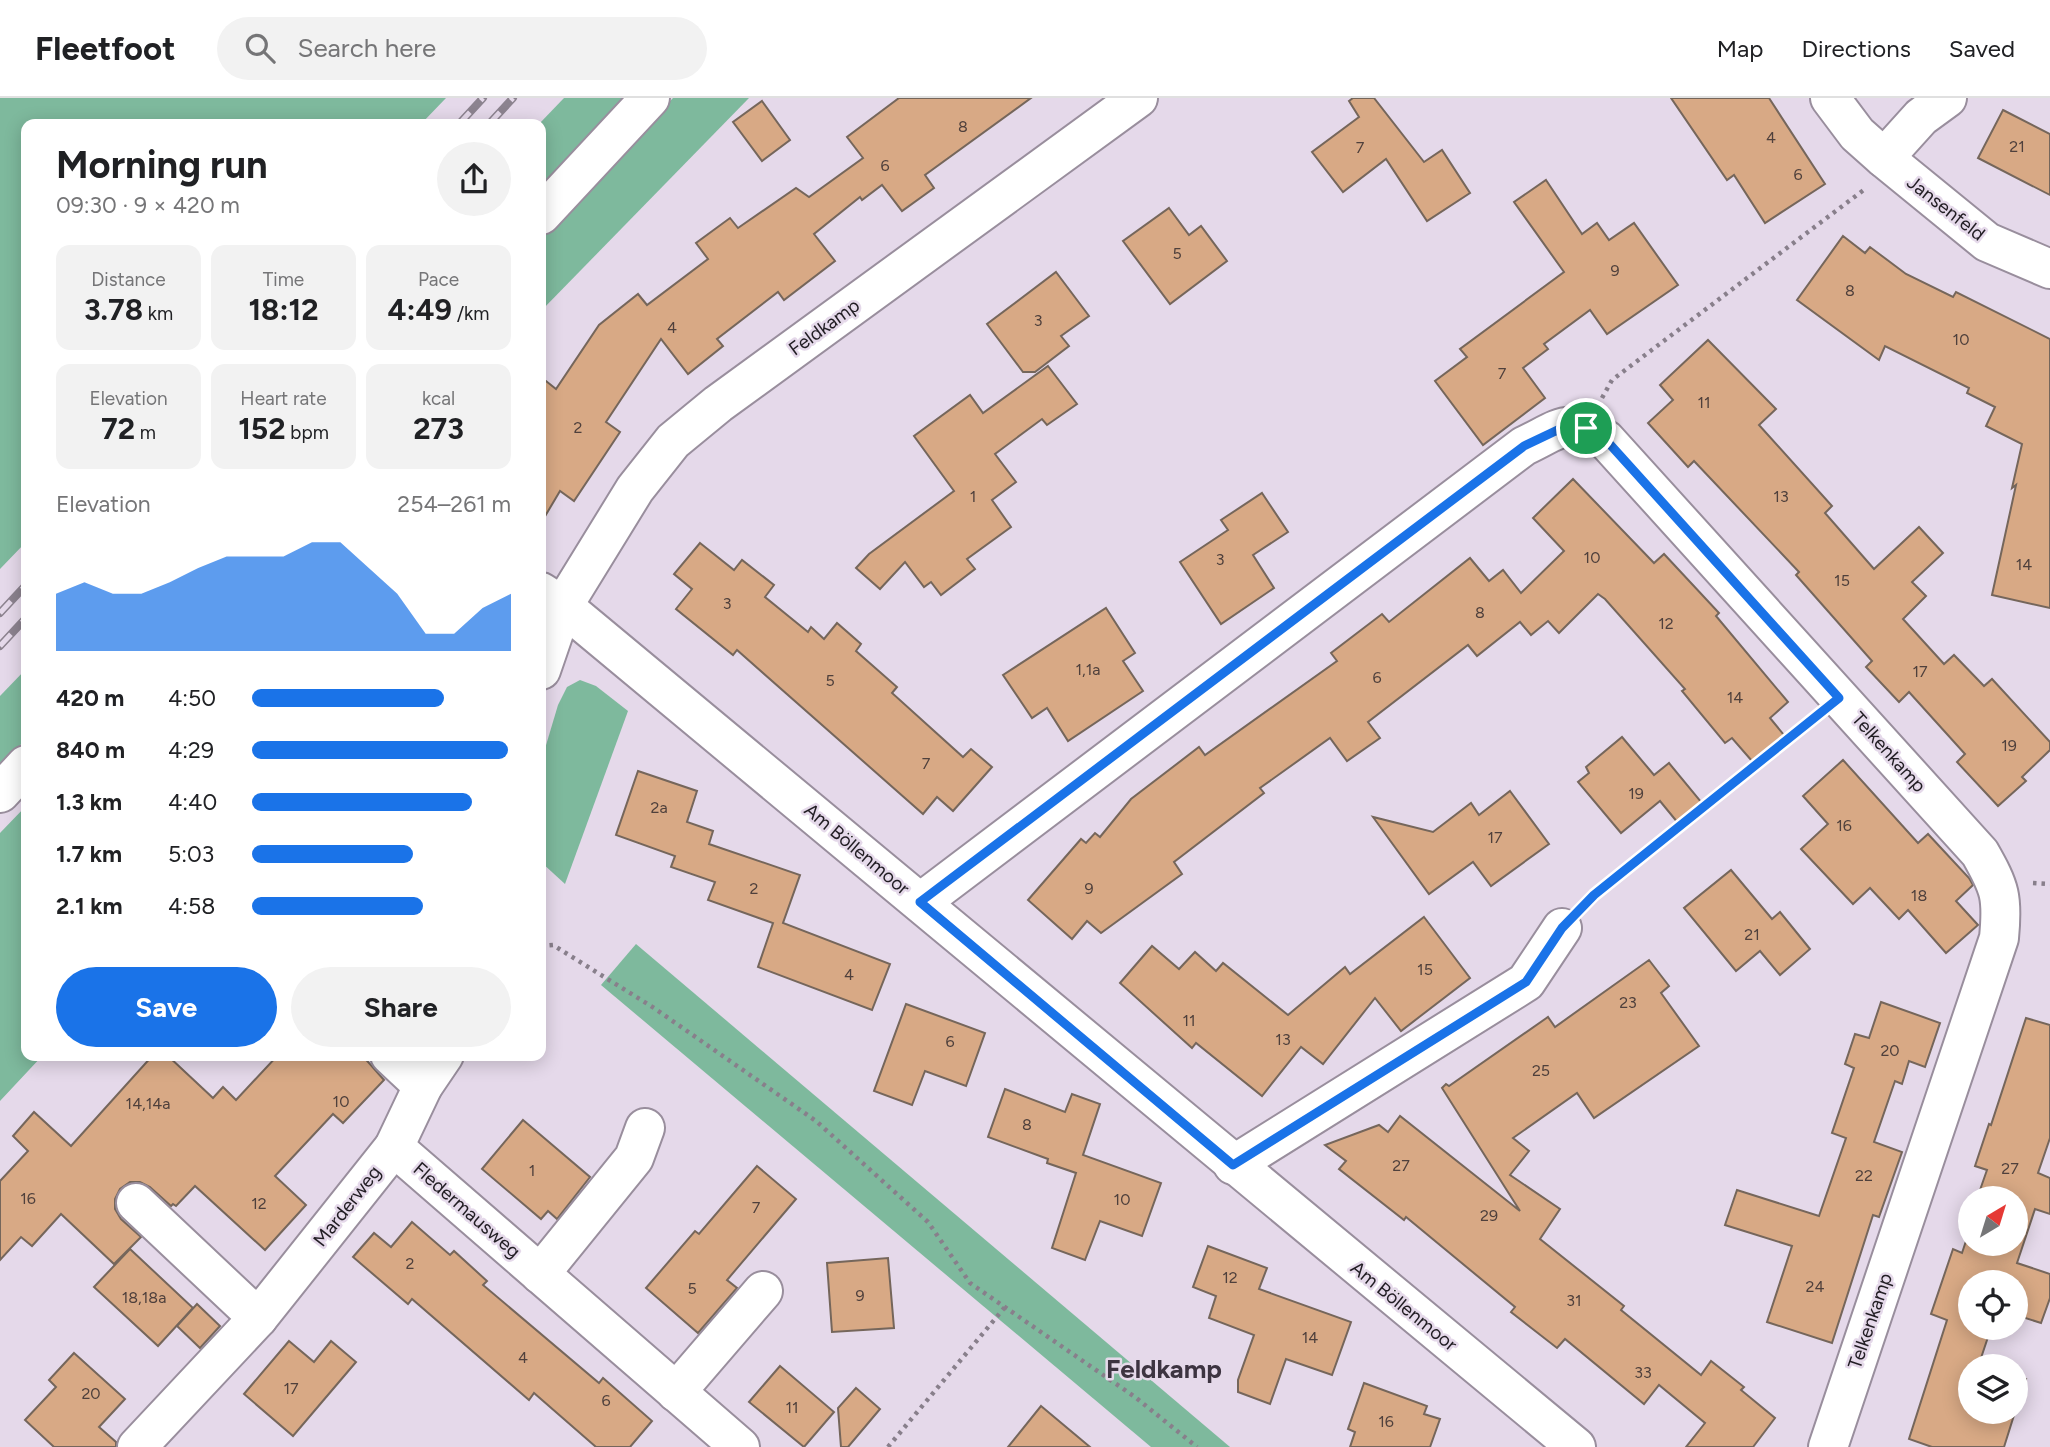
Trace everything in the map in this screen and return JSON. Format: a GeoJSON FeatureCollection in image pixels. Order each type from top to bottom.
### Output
{"type":"FeatureCollection","features":[{"type":"Feature","properties":{"kind":"street"},"geometry":{"type":"LineString","coordinates":[[546,210],[650,98]]}},
{"type":"Feature","properties":{"kind":"street","name":"Feldkamp"},"geometry":{"type":"LineString","coordinates":[[552,599],[673,441],[718,404],[1138,98]]}},
{"type":"Feature","properties":{"kind":"street","name":"Jansenfeld"},"geometry":{"type":"LineString","coordinates":[[1830,98],[1857,134],[1987,242],[2050,269]]}},
{"type":"Feature","properties":{"kind":"street"},"geometry":{"type":"LineString","coordinates":[[1888,162],[1921,117],[1947,98]]}},
{"type":"Feature","properties":{"kind":"street"},"geometry":{"type":"LineString","coordinates":[[920,902],[1524,446],[1566,426],[1586,428]]}},
{"type":"Feature","properties":{"kind":"street","name":"Telkenkamp"},"geometry":{"type":"LineString","coordinates":[[1586,428],[1606,440],[1980,853],[1996,881],[2002,907],[1999,937],[1993,958],[1828,1447]]}},
{"type":"Feature","properties":{"kind":"street"},"geometry":{"type":"LineString","coordinates":[[546,638],[552,599]]}},
{"type":"Feature","properties":{"kind":"street","name":"Am Böllenmoor"},"geometry":{"type":"LineString","coordinates":[[552,599],[1576,1447]]}},
{"type":"Feature","properties":{"kind":"street"},"geometry":{"type":"LineString","coordinates":[[0,793],[21,770]]}},
{"type":"Feature","properties":{"kind":"street"},"geometry":{"type":"LineString","coordinates":[[1233,1165],[1526,982],[1562,928]]}},
{"type":"Feature","properties":{"kind":"street"},"geometry":{"type":"LineString","coordinates":[[396,1061],[423,1086]]}},
{"type":"Feature","properties":{"kind":"street","name":"Marderweg"},"geometry":{"type":"LineString","coordinates":[[137,1447],[258,1318],[394,1147],[423,1086],[440,1061]]}},
{"type":"Feature","properties":{"kind":"street"},"geometry":{"type":"LineString","coordinates":[[540,1274],[634,1158],[645,1128]]}},
{"type":"Feature","properties":{"kind":"street","name":"Fledermausweg"},"geometry":{"type":"LineString","coordinates":[[394,1147],[740,1447]]}},
{"type":"Feature","properties":{"kind":"street"},"geometry":{"type":"LineString","coordinates":[[136,1203],[258,1318]]}},
{"type":"Feature","properties":{"kind":"street"},"geometry":{"type":"LineString","coordinates":[[676,1392],[763,1291]]}},
{"type":"Feature","properties":{"kind":"path"},"geometry":{"type":"LineString","coordinates":[[1586,428],[1612,380],[1888,162]]}},
{"type":"Feature","properties":{"kind":"path"},"geometry":{"type":"LineString","coordinates":[[1562,928],[1594,895],[1839,698]]}},
{"type":"Feature","properties":{"kind":"path"},"geometry":{"type":"LineString","coordinates":[[546,946],[554,945],[654,1008],[816,1121],[928,1222],[970,1283],[1135,1397],[1197,1447]]}},
{"type":"Feature","properties":{"kind":"path"},"geometry":{"type":"LineString","coordinates":[[888,1447],[1004,1307]]}},
{"type":"Feature","properties":{"kind":"green space"},"geometry":{"type":"Polygon","coordinates":[[[0,98],[446,98],[426,119],[21,119],[21,547],[0,569],[0,98]]]}},
{"type":"Feature","properties":{"kind":"green space"},"geometry":{"type":"Polygon","coordinates":[[[564,98],[627,98],[546,187],[546,119],[544,119],[564,98]]]}},
{"type":"Feature","properties":{"kind":"green space"},"geometry":{"type":"Polygon","coordinates":[[[673,98],[749,98],[546,306],[546,235],[673,98]]]}},
{"type":"Feature","properties":{"kind":"green space"},"geometry":{"type":"Polygon","coordinates":[[[21,674],[21,744],[0,766],[0,696],[21,674]]]}},
{"type":"Feature","properties":{"kind":"green space"},"geometry":{"type":"Polygon","coordinates":[[[580,680],[596,686],[628,711],[565,884],[546,867],[546,745],[558,705],[567,687],[580,680]]]}},
{"type":"Feature","properties":{"kind":"green space"},"geometry":{"type":"Polygon","coordinates":[[[21,811],[21,1061],[37,1061],[0,1101],[0,833],[21,811]]]}},
{"type":"Feature","properties":{"kind":"green space"},"geometry":{"type":"Polygon","coordinates":[[[636,944],[1230,1447],[1151,1447],[601,985],[636,944]]]}},
{"type":"Feature","properties":{"kind":"building"},"geometry":{"type":"Polygon","coordinates":[[[899,98],[1031,98],[925,175],[934,188],[902,211],[882,185],[862,200],[860,197],[814,234],[835,261],[784,300],[778,292],[717,339],[723,346],[688,374],[661,339],[606,422],[620,432],[574,501],[560,491],[546,515],[546,381],[556,389],[599,325],[638,294],[647,305],[708,259],[696,243],[730,218],[738,228],[796,188],[809,197],[863,158],[847,137],[899,98]]]}},
{"type":"Feature","properties":{"kind":"building"},"geometry":{"type":"Polygon","coordinates":[[[1353,98],[1374,98],[1424,162],[1442,150],[1470,193],[1427,221],[1386,159],[1343,192],[1312,152],[1359,117],[1349,101],[1353,98]]]}},
{"type":"Feature","properties":{"kind":"building"},"geometry":{"type":"Polygon","coordinates":[[[1671,98],[1769,98],[1825,184],[1765,223],[1734,175],[1727,180],[1671,98]]]}},
{"type":"Feature","properties":{"kind":"building"},"geometry":{"type":"Polygon","coordinates":[[[762,101],[790,140],[762,161],[733,122],[762,101]]]}},
{"type":"Feature","properties":{"kind":"building"},"geometry":{"type":"Polygon","coordinates":[[[2003,110],[2050,134],[2050,195],[1978,158],[2003,110]]]}},
{"type":"Feature","properties":{"kind":"building"},"geometry":{"type":"Polygon","coordinates":[[[1546,180],[1582,234],[1597,223],[1609,240],[1634,223],[1678,285],[1607,334],[1590,310],[1544,344],[1548,349],[1523,368],[1545,398],[1483,445],[1435,381],[1467,357],[1460,349],[1564,272],[1514,202],[1546,180]]]}},
{"type":"Feature","properties":{"kind":"building"},"geometry":{"type":"Polygon","coordinates":[[[1169,208],[1189,235],[1201,226],[1227,261],[1170,304],[1123,241],[1169,208]]]}},
{"type":"Feature","properties":{"kind":"building"},"geometry":{"type":"Polygon","coordinates":[[[1843,236],[1865,253],[1870,247],[1906,274],[1953,297],[1956,292],[2050,339],[2050,608],[1992,595],[2016,485],[2012,488],[2022,444],[1986,426],[1995,407],[1967,393],[1969,388],[1885,346],[1879,360],[1797,300],[1843,236]]]}},
{"type":"Feature","properties":{"kind":"building"},"geometry":{"type":"Polygon","coordinates":[[[1056,272],[1089,316],[1061,336],[1069,346],[1035,372],[1023,372],[987,324],[1056,272]]]}},
{"type":"Feature","properties":{"kind":"building"},"geometry":{"type":"Polygon","coordinates":[[[1708,340],[1776,409],[1759,425],[1832,506],[1825,513],[1874,569],[1919,527],[1943,553],[1912,582],[1926,596],[1903,619],[1944,664],[1954,655],[1984,686],[1992,679],[2050,742],[2050,750],[2022,777],[2026,781],[1998,806],[1957,762],[1965,754],[1909,692],[1899,702],[1866,667],[1872,661],[1796,575],[1799,572],[1694,461],[1688,467],[1648,423],[1673,400],[1660,385],[1708,340]]]}},
{"type":"Feature","properties":{"kind":"building"},"geometry":{"type":"Polygon","coordinates":[[[1048,366],[1077,404],[1047,425],[1042,419],[995,454],[1016,482],[992,500],[1011,527],[967,559],[975,569],[941,595],[931,582],[924,587],[905,562],[880,589],[856,568],[869,554],[954,491],[914,436],[970,395],[983,413],[1048,366]]]}},
{"type":"Feature","properties":{"kind":"building"},"geometry":{"type":"Polygon","coordinates":[[[1573,479],[1654,563],[1664,554],[1719,613],[1716,616],[1788,702],[1770,718],[1784,735],[1752,761],[1732,738],[1725,743],[1682,691],[1685,689],[1598,594],[1559,633],[1548,621],[1531,635],[1520,622],[1477,656],[1468,645],[1368,722],[1380,738],[1347,761],[1330,738],[1260,788],[1264,793],[1174,862],[1182,874],[1101,933],[1087,921],[1072,939],[1028,900],[1081,839],[1086,843],[1095,833],[1100,837],[1131,799],[1199,747],[1205,755],[1337,661],[1331,653],[1382,614],[1389,622],[1470,558],[1489,581],[1503,570],[1521,593],[1564,551],[1533,518],[1573,479]]]}},
{"type":"Feature","properties":{"kind":"building"},"geometry":{"type":"Polygon","coordinates":[[[1262,493],[1288,532],[1253,555],[1274,588],[1221,624],[1180,562],[1228,530],[1221,520],[1262,493]]]}},
{"type":"Feature","properties":{"kind":"building"},"geometry":{"type":"Polygon","coordinates":[[[700,543],[734,570],[742,560],[774,585],[765,597],[808,632],[811,627],[824,639],[837,623],[861,644],[856,651],[897,687],[892,693],[963,757],[971,749],[992,767],[953,811],[937,797],[923,814],[737,650],[733,655],[676,609],[692,589],[674,574],[700,543]]]}},
{"type":"Feature","properties":{"kind":"building"},"geometry":{"type":"Polygon","coordinates":[[[1106,608],[1135,653],[1123,661],[1143,691],[1068,741],[1047,708],[1032,718],[1003,675],[1106,608]]]}},
{"type":"Feature","properties":{"kind":"building"},"geometry":{"type":"Polygon","coordinates":[[[1622,737],[1654,775],[1669,763],[1702,803],[1678,823],[1660,801],[1621,833],[1578,782],[1589,773],[1586,767],[1622,737]]]}},
{"type":"Feature","properties":{"kind":"building"},"geometry":{"type":"Polygon","coordinates":[[[1843,760],[1918,843],[1928,834],[1973,885],[1956,901],[1978,925],[1946,953],[1908,910],[1899,919],[1870,888],[1853,904],[1801,849],[1828,824],[1803,796],[1843,760]]]}},
{"type":"Feature","properties":{"kind":"building"},"geometry":{"type":"Polygon","coordinates":[[[638,771],[697,791],[687,822],[713,831],[709,844],[800,875],[783,923],[890,964],[872,1010],[758,967],[773,923],[708,900],[715,882],[671,867],[675,856],[616,835],[638,771]]]}},
{"type":"Feature","properties":{"kind":"building"},"geometry":{"type":"Polygon","coordinates":[[[1510,791],[1549,844],[1491,886],[1473,862],[1429,894],[1373,817],[1433,832],[1471,803],[1479,815],[1510,791]]]}},
{"type":"Feature","properties":{"kind":"building"},"geometry":{"type":"Polygon","coordinates":[[[1731,870],[1772,919],[1780,912],[1810,949],[1780,975],[1760,951],[1736,971],[1684,908],[1731,870]]]}},
{"type":"Feature","properties":{"kind":"building"},"geometry":{"type":"Polygon","coordinates":[[[1424,917],[1470,978],[1401,1031],[1375,998],[1323,1064],[1301,1047],[1262,1096],[1196,1043],[1192,1048],[1120,983],[1152,946],[1179,969],[1195,952],[1216,971],[1223,963],[1288,1015],[1345,967],[1350,974],[1424,917]]]}},
{"type":"Feature","properties":{"kind":"building"},"geometry":{"type":"Polygon","coordinates":[[[1649,960],[1669,986],[1661,993],[1699,1046],[1594,1118],[1577,1093],[1513,1138],[1529,1151],[1510,1175],[1560,1209],[1540,1239],[1624,1306],[1621,1310],[1701,1375],[1711,1361],[1744,1387],[1741,1390],[1775,1418],[1753,1447],[1686,1447],[1705,1423],[1659,1385],[1644,1404],[1565,1339],[1557,1348],[1511,1312],[1515,1307],[1406,1217],[1404,1220],[1339,1169],[1346,1161],[1325,1145],[1379,1125],[1388,1132],[1400,1116],[1520,1211],[1442,1088],[1446,1084],[1449,1086],[1548,1017],[1555,1027],[1649,960]]]}},
{"type":"Feature","properties":{"kind":"building"},"geometry":{"type":"Polygon","coordinates":[[[1881,1002],[1940,1023],[1925,1067],[1909,1061],[1902,1084],[1895,1081],[1874,1142],[1902,1152],[1879,1217],[1873,1215],[1832,1343],[1767,1322],[1792,1246],[1725,1225],[1737,1190],[1819,1216],[1846,1138],[1832,1133],[1854,1068],[1845,1064],[1855,1034],[1869,1038],[1881,1002]]]}},
{"type":"Feature","properties":{"kind":"building"},"geometry":{"type":"Polygon","coordinates":[[[906,1004],[985,1033],[966,1086],[925,1071],[912,1105],[874,1091],[906,1004]]]}},
{"type":"Feature","properties":{"kind":"building"},"geometry":{"type":"Polygon","coordinates":[[[2026,1018],[2050,1025],[2050,1138],[2038,1173],[2050,1178],[2050,1214],[2035,1209],[2028,1230],[2028,1186],[1981,1186],[1987,1170],[1975,1166],[1989,1124],[1991,1125],[2026,1018]]]}},
{"type":"Feature","properties":{"kind":"building"},"geometry":{"type":"Polygon","coordinates":[[[148,1061],[173,1061],[213,1098],[223,1087],[236,1100],[272,1061],[367,1061],[384,1080],[343,1123],[333,1114],[275,1176],[306,1205],[265,1250],[195,1186],[176,1206],[171,1206],[150,1187],[140,1182],[130,1182],[120,1189],[115,1199],[115,1209],[121,1219],[141,1237],[114,1264],[61,1214],[32,1246],[21,1237],[0,1260],[0,1181],[28,1151],[13,1136],[34,1112],[71,1146],[148,1061]]]}},
{"type":"Feature","properties":{"kind":"building"},"geometry":{"type":"Polygon","coordinates":[[[1005,1089],[1065,1112],[1072,1094],[1100,1104],[1083,1155],[1161,1183],[1142,1236],[1100,1221],[1085,1260],[1052,1248],[1076,1173],[1047,1163],[1048,1159],[988,1137],[1005,1089]]]}},
{"type":"Feature","properties":{"kind":"building"},"geometry":{"type":"Polygon","coordinates":[[[523,1120],[590,1177],[557,1219],[548,1211],[541,1219],[482,1169],[523,1120]]]}},
{"type":"Feature","properties":{"kind":"building"},"geometry":{"type":"Polygon","coordinates":[[[757,1166],[796,1199],[727,1280],[737,1288],[698,1333],[646,1288],[695,1231],[699,1234],[757,1166]]]}},
{"type":"Feature","properties":{"kind":"building"},"geometry":{"type":"Polygon","coordinates":[[[412,1222],[450,1255],[454,1251],[487,1281],[483,1285],[599,1383],[603,1378],[652,1421],[630,1447],[596,1447],[534,1393],[529,1400],[412,1299],[408,1304],[353,1257],[374,1233],[391,1247],[412,1222]]]}},
{"type":"Feature","properties":{"kind":"building"},"geometry":{"type":"Polygon","coordinates":[[[1208,1246],[1267,1268],[1259,1289],[1351,1322],[1332,1375],[1286,1359],[1270,1404],[1238,1392],[1238,1380],[1254,1335],[1209,1318],[1216,1296],[1193,1287],[1208,1246]]]}},
{"type":"Feature","properties":{"kind":"building"},"geometry":{"type":"Polygon","coordinates":[[[130,1249],[193,1308],[158,1346],[94,1287],[130,1249]]]}},
{"type":"Feature","properties":{"kind":"building"},"geometry":{"type":"Polygon","coordinates":[[[1953,1249],[1958,1251],[1958,1256],[2019,1256],[2017,1263],[2050,1274],[2050,1298],[2041,1323],[2028,1319],[2028,1270],[1958,1270],[1958,1340],[1987,1340],[1982,1354],[1958,1354],[1958,1424],[2011,1424],[2004,1447],[1932,1447],[1909,1439],[1947,1320],[1931,1314],[1953,1249]]]}},
{"type":"Feature","properties":{"kind":"building"},"geometry":{"type":"Polygon","coordinates":[[[888,1258],[894,1328],[832,1332],[827,1263],[888,1258]]]}},
{"type":"Feature","properties":{"kind":"building"},"geometry":{"type":"Polygon","coordinates":[[[197,1304],[220,1326],[200,1348],[177,1326],[197,1304]]]}},
{"type":"Feature","properties":{"kind":"building"},"geometry":{"type":"Polygon","coordinates":[[[289,1341],[314,1362],[331,1341],[356,1362],[293,1436],[244,1394],[289,1341]]]}},
{"type":"Feature","properties":{"kind":"building"},"geometry":{"type":"Polygon","coordinates":[[[74,1353],[125,1399],[99,1427],[116,1442],[116,1447],[54,1447],[25,1420],[56,1387],[49,1380],[74,1353]]]}},
{"type":"Feature","properties":{"kind":"building"},"geometry":{"type":"Polygon","coordinates":[[[780,1366],[834,1412],[804,1447],[749,1402],[780,1366]]]}},
{"type":"Feature","properties":{"kind":"building"},"geometry":{"type":"Polygon","coordinates":[[[1364,1383],[1427,1406],[1424,1414],[1440,1419],[1430,1447],[1350,1447],[1355,1432],[1348,1429],[1364,1383]]]}},
{"type":"Feature","properties":{"kind":"building"},"geometry":{"type":"Polygon","coordinates":[[[856,1388],[880,1409],[848,1447],[841,1447],[838,1408],[856,1388]]]}},
{"type":"Feature","properties":{"kind":"building"},"geometry":{"type":"Polygon","coordinates":[[[1041,1406],[1090,1447],[1008,1447],[1041,1406]]]}},
{"type":"Feature","properties":{"kind":"railway"},"geometry":{"type":"LineString","coordinates":[[464,119],[483,98]]}},
{"type":"Feature","properties":{"kind":"railway"},"geometry":{"type":"LineString","coordinates":[[494,119],[513,98]]}},
{"type":"Feature","properties":{"kind":"railway"},"geometry":{"type":"LineString","coordinates":[[0,613],[21,590]]}},
{"type":"Feature","properties":{"kind":"railway"},"geometry":{"type":"LineString","coordinates":[[0,646],[21,623]]}},
{"type":"Feature","properties":{"kind":"district","name":"Feldkamp"},"geometry":{"type":"Point","coordinates":[1164,1369]}},
{"type":"Feature","properties":{"kind":"route"},"geometry":{"type":"LineString","coordinates":[[1566,426],[1586,428],[1606,440],[1839,698],[1594,895],[1562,928],[1526,982],[1233,1165],[920,902],[1524,446],[1566,426]]}}]}
